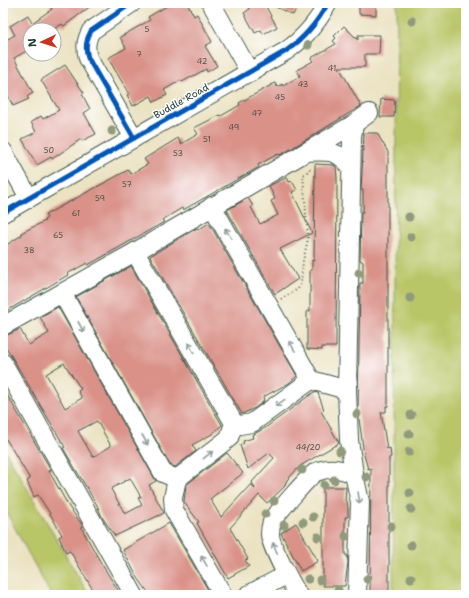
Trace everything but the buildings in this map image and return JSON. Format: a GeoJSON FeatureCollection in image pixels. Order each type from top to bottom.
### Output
{"type":"FeatureCollection","features":[{"type":"Feature","properties":{"kind":"street"},"geometry":{"type":"LineString","coordinates":[[132,3],[91,31],[88,36],[86,50],[88,58],[134,138]]}},
{"type":"Feature","properties":{"kind":"street"},"geometry":{"type":"LineString","coordinates":[[211,3],[250,73]]}},
{"type":"Feature","properties":{"kind":"street","name":"Buddle Road"},"geometry":{"type":"LineString","coordinates":[[3,212],[250,73],[298,42],[316,24],[328,3]]}},
{"type":"Feature","properties":{"kind":"street"},"geometry":{"type":"LineString","coordinates":[[3,326],[135,252],[354,124],[370,113]]}},
{"type":"Feature","properties":{"kind":"street"},"geometry":{"type":"LineString","coordinates":[[354,124],[351,168],[347,390],[349,440],[360,502],[357,595]]}},
{"type":"Feature","properties":{"kind":"street"},"geometry":{"type":"LineString","coordinates":[[3,151],[29,198]]}},
{"type":"Feature","properties":{"kind":"street"},"geometry":{"type":"LineString","coordinates":[[303,153],[331,152],[345,159],[351,168]]}},
{"type":"Feature","properties":{"kind":"street"},"geometry":{"type":"LineString","coordinates":[[212,206],[311,380],[347,390]]}},
{"type":"Feature","properties":{"kind":"street"},"geometry":{"type":"LineString","coordinates":[[135,252],[234,423],[240,425],[252,423],[311,380]]}},
{"type":"Feature","properties":{"kind":"street"},"geometry":{"type":"LineString","coordinates":[[62,293],[163,473],[177,479]]}},
{"type":"Feature","properties":{"kind":"street"},"geometry":{"type":"LineString","coordinates":[[3,363],[134,595]]}},
{"type":"Feature","properties":{"kind":"street"},"geometry":{"type":"LineString","coordinates":[[223,595],[174,510],[173,498],[177,479],[230,438],[234,423]]}},
{"type":"Feature","properties":{"kind":"street"},"geometry":{"type":"LineString","coordinates":[[298,595],[286,575],[270,536],[272,522],[282,508],[314,472],[327,469],[340,469],[354,474]]}},
{"type":"Feature","properties":{"kind":"street"},"geometry":{"type":"LineString","coordinates":[[248,595],[286,575]]}},
{"type":"Feature","properties":{"kind":"path"},"geometry":{"type":"LineString","coordinates":[[268,305],[298,289],[301,283],[302,261],[308,239],[303,175],[310,170],[303,153]]}},
{"type":"Feature","properties":{"kind":"green space"},"geometry":{"type":"Polygon","coordinates":[[[397,3],[466,3],[466,595],[393,595],[397,3]]]}},
{"type":"Feature","properties":{"kind":"green space"},"geometry":{"type":"Polygon","coordinates":[[[3,447],[89,595],[51,595],[3,506],[3,447]]]}},
{"type":"Feature","properties":{"kind":"cycle path"},"geometry":{"type":"LineString","coordinates":[[132,3],[91,31],[88,37],[86,50],[88,58],[134,138]]}},
{"type":"Feature","properties":{"kind":"cycle path"},"geometry":{"type":"LineString","coordinates":[[3,213],[286,51],[310,30],[328,3]]}}]}
